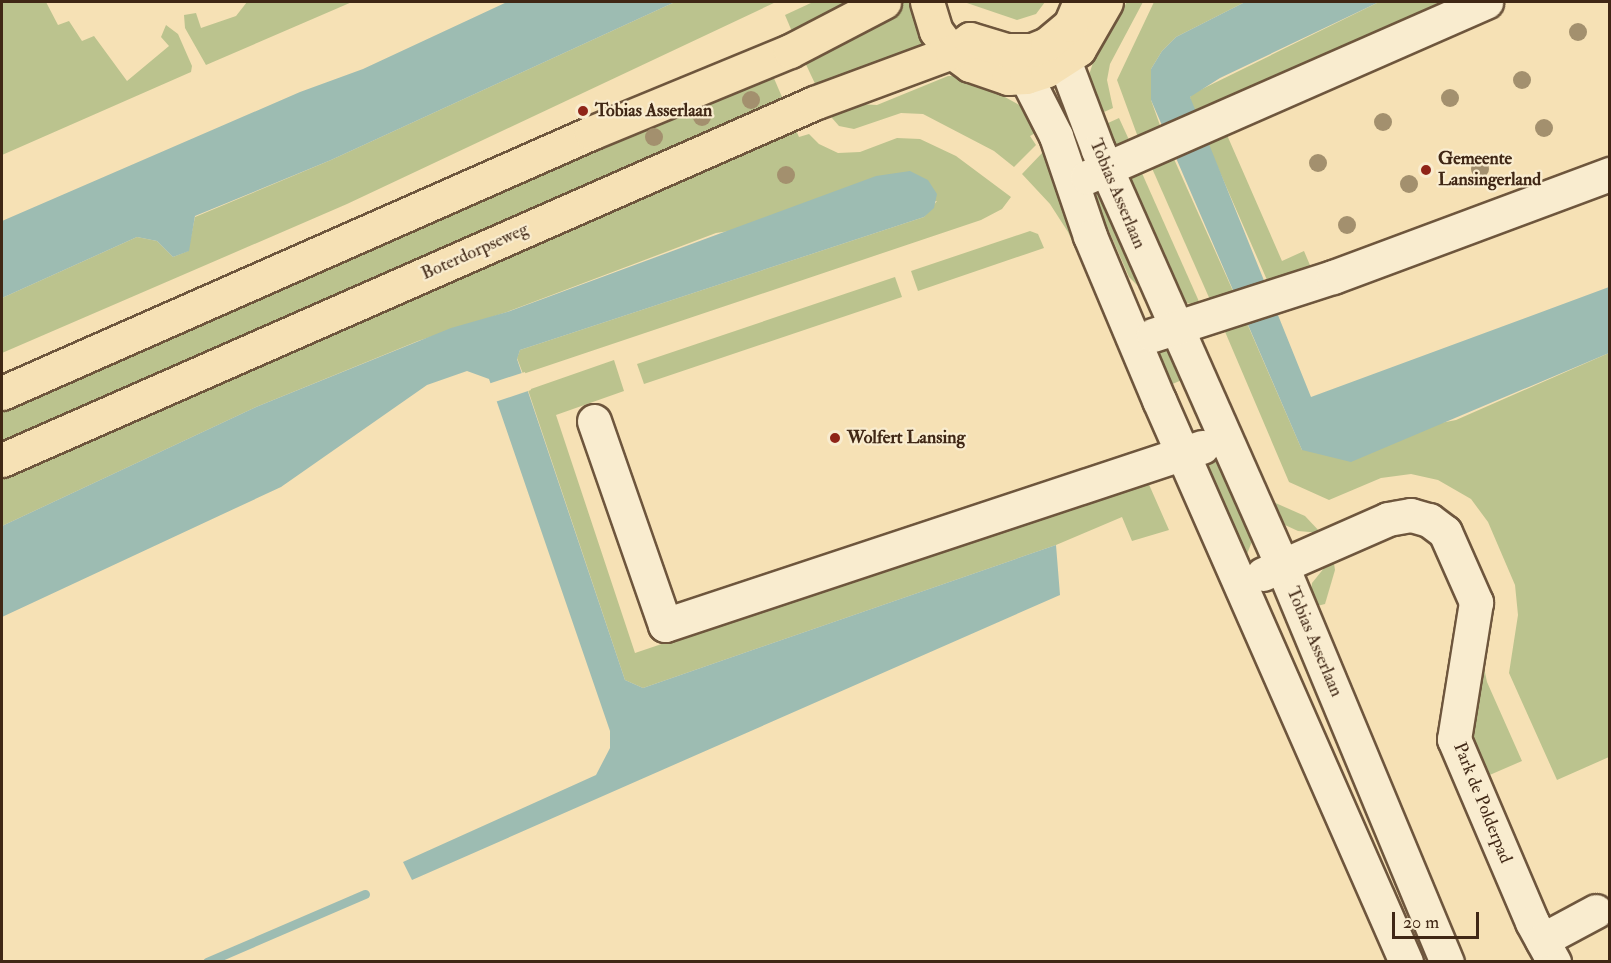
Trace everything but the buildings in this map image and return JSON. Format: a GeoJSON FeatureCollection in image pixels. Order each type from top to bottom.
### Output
{"type":"FeatureCollection","features":[{"type":"Feature","properties":{"kind":"main road"},"geometry":{"type":"LineString","coordinates":[[2,393],[591,133],[790,51],[884,2]]}},
{"type":"Feature","properties":{"kind":"main road"},"geometry":{"type":"LineString","coordinates":[[927,2],[936,31],[952,52],[989,73],[1026,77],[1062,48],[1079,49],[1095,5]]}},
{"type":"Feature","properties":{"kind":"main road","name":"Boterdorpseweg"},"geometry":{"type":"LineString","coordinates":[[2,460],[814,103],[952,52],[970,39],[1018,51],[1062,48]]}},
{"type":"Feature","properties":{"kind":"street"},"geometry":{"type":"LineString","coordinates":[[1074,183],[1486,2]]}},
{"type":"Feature","properties":{"kind":"street","name":"Tobias Asserlaan"},"geometry":{"type":"LineString","coordinates":[[1062,48],[1106,168],[1282,566],[1447,962]]}},
{"type":"Feature","properties":{"kind":"street","name":"Tobias Asserlaan"},"geometry":{"type":"LineString","coordinates":[[1026,77],[1056,136],[1074,183],[1090,236],[1135,343],[1406,962]]}},
{"type":"Feature","properties":{"kind":"street"},"geometry":{"type":"LineString","coordinates":[[1135,343],[1174,326],[1281,292],[1610,174]]}},
{"type":"Feature","properties":{"kind":"street"},"geometry":{"type":"LineString","coordinates":[[594,421],[665,625],[1224,439]]}},
{"type":"Feature","properties":{"kind":"street","name":"Park de Polderpad"},"geometry":{"type":"LineString","coordinates":[[1239,584],[1388,519],[1411,515],[1428,520],[1445,532],[1476,602],[1454,739],[1548,951],[1596,910]]}},
{"type":"Feature","properties":{"kind":"green space"},"geometry":{"type":"Polygon","coordinates":[[[2,2],[46,2],[58,25],[69,21],[82,41],[94,36],[127,81],[169,46],[161,37],[166,25],[178,34],[192,66],[191,72],[2,155],[2,2]]]}},
{"type":"Feature","properties":{"kind":"green space"},"geometry":{"type":"Polygon","coordinates":[[[247,2],[352,2],[206,65],[185,28],[184,15],[196,13],[201,28],[236,16],[247,2]]]}},
{"type":"Feature","properties":{"kind":"green space"},"geometry":{"type":"Polygon","coordinates":[[[675,2],[776,2],[347,204],[2,353],[2,298],[137,237],[157,241],[173,257],[188,251],[195,217],[331,160],[675,2]]]}},
{"type":"Feature","properties":{"kind":"green space"},"geometry":{"type":"Polygon","coordinates":[[[813,2],[867,2],[793,34],[785,15],[813,2]]]}},
{"type":"Feature","properties":{"kind":"green space"},"geometry":{"type":"Polygon","coordinates":[[[904,2],[913,2],[928,43],[818,90],[802,56],[886,19],[904,2]]]}},
{"type":"Feature","properties":{"kind":"green space"},"geometry":{"type":"Polygon","coordinates":[[[964,2],[1045,2],[1036,14],[1017,20],[964,2]]]}},
{"type":"Feature","properties":{"kind":"green space"},"geometry":{"type":"Polygon","coordinates":[[[1127,2],[1143,2],[1110,64],[1107,80],[1113,108],[1104,112],[1101,105],[1093,108],[1088,95],[1089,75],[1099,44],[1127,2]]]}},
{"type":"Feature","properties":{"kind":"green space"},"geometry":{"type":"Polygon","coordinates":[[[1154,2],[1245,2],[1176,37],[1162,51],[1151,69],[1151,100],[1162,131],[1139,140],[1117,80],[1154,2]]]}},
{"type":"Feature","properties":{"kind":"green space"},"geometry":{"type":"Polygon","coordinates":[[[1379,2],[1454,2],[1192,111],[1190,97],[1194,93],[1379,2]]]}},
{"type":"Feature","properties":{"kind":"green space"},"geometry":{"type":"Polygon","coordinates":[[[769,67],[786,106],[2,450],[2,401],[769,67]]]}},
{"type":"Feature","properties":{"kind":"green space"},"geometry":{"type":"Polygon","coordinates":[[[948,76],[967,76],[1023,107],[1039,131],[1030,136],[1036,145],[1014,167],[994,151],[923,114],[901,113],[854,129],[839,126],[825,110],[838,103],[877,105],[948,76]]]}},
{"type":"Feature","properties":{"kind":"green space"},"geometry":{"type":"Polygon","coordinates":[[[1119,118],[1130,142],[1107,152],[1097,128],[1119,118]]]}},
{"type":"Feature","properties":{"kind":"green space"},"geometry":{"type":"Polygon","coordinates":[[[792,122],[799,137],[809,134],[819,144],[838,153],[860,152],[897,138],[920,139],[956,156],[1011,197],[1002,209],[981,220],[523,374],[517,358],[520,350],[924,217],[937,201],[716,233],[507,312],[418,341],[256,407],[2,526],[2,471],[792,122]]]}},
{"type":"Feature","properties":{"kind":"green space"},"geometry":{"type":"Polygon","coordinates":[[[1227,135],[1282,261],[1304,251],[1312,270],[1279,280],[1267,280],[1208,145],[1227,135]]]}},
{"type":"Feature","properties":{"kind":"green space"},"geometry":{"type":"Polygon","coordinates":[[[1044,151],[1142,397],[1068,232],[1050,204],[1022,174],[1044,151]]]}},
{"type":"Feature","properties":{"kind":"green space"},"geometry":{"type":"Polygon","coordinates":[[[1174,159],[1233,291],[1211,302],[1151,166],[1174,159]]]}},
{"type":"Feature","properties":{"kind":"green space"},"geometry":{"type":"Polygon","coordinates":[[[1141,171],[1201,306],[1182,302],[1119,179],[1141,171]]]}},
{"type":"Feature","properties":{"kind":"green space"},"geometry":{"type":"Polygon","coordinates":[[[1103,187],[1147,295],[1129,277],[1092,192],[1103,187]]]}},
{"type":"Feature","properties":{"kind":"green space"},"geometry":{"type":"Polygon","coordinates":[[[1030,231],[1038,234],[1044,248],[918,291],[911,271],[1030,231]]]}},
{"type":"Feature","properties":{"kind":"green space"},"geometry":{"type":"Polygon","coordinates":[[[895,277],[902,297],[644,384],[637,364],[895,277]]]}},
{"type":"Feature","properties":{"kind":"green space"},"geometry":{"type":"Polygon","coordinates":[[[1246,321],[1302,450],[1456,420],[1609,353],[1609,757],[1557,780],[1509,673],[1518,615],[1515,585],[1488,522],[1471,499],[1438,480],[1411,474],[1381,478],[1329,500],[1289,482],[1223,327],[1246,321]]]}},
{"type":"Feature","properties":{"kind":"green space"},"geometry":{"type":"Polygon","coordinates":[[[1169,345],[1189,377],[1163,388],[1154,353],[1169,345]]]}},
{"type":"Feature","properties":{"kind":"green space"},"geometry":{"type":"Polygon","coordinates":[[[614,360],[624,391],[556,415],[635,653],[1147,480],[1169,530],[1132,541],[1122,517],[1056,545],[643,688],[625,680],[528,390],[614,360]]]}},
{"type":"Feature","properties":{"kind":"green space"},"geometry":{"type":"Polygon","coordinates":[[[1222,459],[1253,539],[1247,554],[1242,553],[1203,464],[1222,459]]]}},
{"type":"Feature","properties":{"kind":"green space"},"geometry":{"type":"Polygon","coordinates":[[[1271,501],[1305,516],[1321,533],[1298,531],[1285,525],[1271,501]]]}},
{"type":"Feature","properties":{"kind":"green space"},"geometry":{"type":"Polygon","coordinates":[[[1333,557],[1335,570],[1325,604],[1309,608],[1312,583],[1333,557]]]}},
{"type":"Feature","properties":{"kind":"green space"},"geometry":{"type":"Polygon","coordinates":[[[1482,658],[1487,682],[1522,761],[1485,777],[1469,735],[1482,658]]]}},
{"type":"Feature","properties":{"kind":"water"},"geometry":{"type":"Polygon","coordinates":[[[507,2],[675,2],[331,160],[195,216],[189,251],[173,257],[157,241],[137,237],[2,298],[2,221],[300,92],[363,69],[507,2]]]}},
{"type":"Feature","properties":{"kind":"water"},"geometry":{"type":"Polygon","coordinates":[[[1245,2],[1379,2],[1220,78],[1190,97],[1311,397],[1609,287],[1609,353],[1351,462],[1302,450],[1151,100],[1151,69],[1162,51],[1176,37],[1245,2]]]}},
{"type":"Feature","properties":{"kind":"water"},"geometry":{"type":"Polygon","coordinates":[[[910,171],[928,180],[937,194],[934,208],[924,217],[520,350],[517,359],[625,680],[643,688],[1056,545],[1060,595],[412,880],[403,862],[596,775],[610,748],[610,731],[489,379],[467,371],[427,385],[281,487],[2,617],[2,526],[256,407],[451,328],[507,312],[876,176],[910,171]]]}},
{"type":"Feature","properties":{"kind":"pier"},"geometry":{"type":"Polygon","coordinates":[[[525,372],[531,390],[495,402],[488,384],[525,372]]]}},
{"type":"Feature","properties":{"kind":"waterway"},"geometry":{"type":"LineString","coordinates":[[207,962],[365,894]]}},
{"type":"Feature","properties":{"kind":"place","name":"Tobias Asserlaan"},"geometry":{"type":"Point","coordinates":[583,111]}},
{"type":"Feature","properties":{"kind":"place","name":"Gemeente Lansingerland"},"geometry":{"type":"Point","coordinates":[1426,170]}},
{"type":"Feature","properties":{"kind":"place","name":"Wolfert Lansing"},"geometry":{"type":"Point","coordinates":[835,438]}}]}
